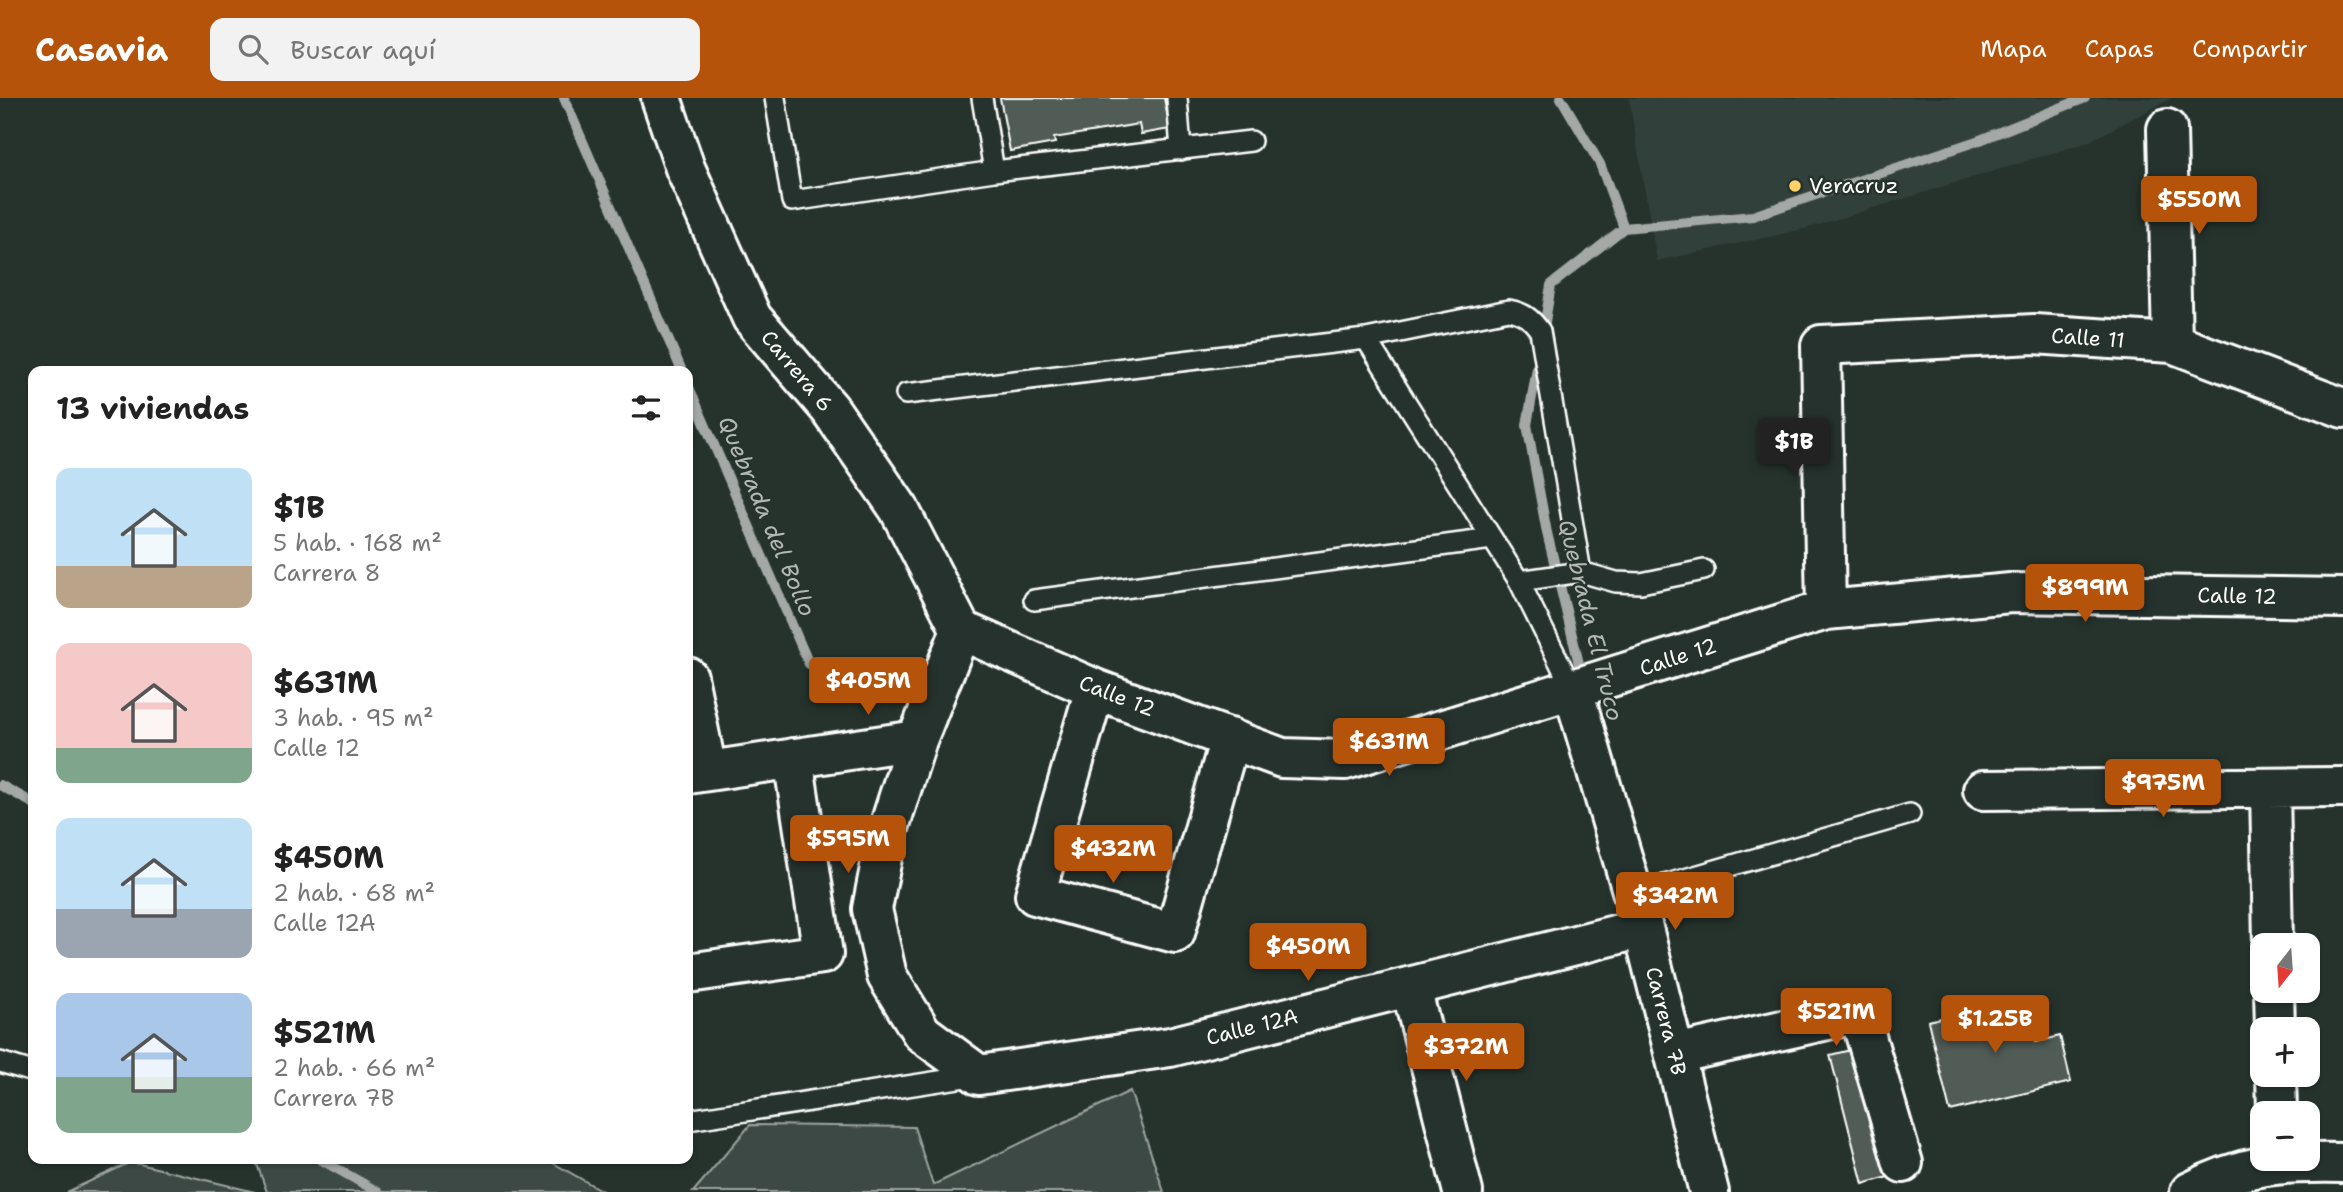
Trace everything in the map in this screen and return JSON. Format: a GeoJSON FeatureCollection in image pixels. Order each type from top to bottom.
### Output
{"type":"FeatureCollection","features":[{"type":"Feature","properties":{"kind":"street","name":"Carrera 6"},"geometry":{"type":"LineString","coordinates":[[661,98],[685,168],[752,318],[830,409],[899,509],[961,631]]}},
{"type":"Feature","properties":{"kind":"street"},"geometry":{"type":"LineString","coordinates":[[2167,130],[2172,343]]}},
{"type":"Feature","properties":{"kind":"street","name":"Calle 11"},"geometry":{"type":"LineString","coordinates":[[1825,610],[1821,345],[2034,334],[2172,343],[2343,408]]}},
{"type":"Feature","properties":{"kind":"street","name":"Calle 12"},"geometry":{"type":"LineString","coordinates":[[961,631],[1095,689],[1282,758],[1345,760],[1825,610],[2011,593],[2343,598]]}},
{"type":"Feature","properties":{"kind":"street"},"geometry":{"type":"LineString","coordinates":[[961,631],[917,740],[886,836],[872,909],[887,976],[922,1033],[979,1075]]}},
{"type":"Feature","properties":{"kind":"street"},"geometry":{"type":"LineString","coordinates":[[1095,689],[1035,895],[1175,933],[1230,738]]}},
{"type":"Feature","properties":{"kind":"street","name":"Carrera 7B"},"geometry":{"type":"LineString","coordinates":[[1573,690],[1638,911],[1709,1192]]}},
{"type":"Feature","properties":{"kind":"street"},"geometry":{"type":"LineString","coordinates":[[693,730],[697,773],[917,740]]}},
{"type":"Feature","properties":{"kind":"street"},"geometry":{"type":"LineString","coordinates":[[693,972],[823,954],[793,758]]}},
{"type":"Feature","properties":{"kind":"street"},"geometry":{"type":"LineString","coordinates":[[1983,790],[2343,787]]}},
{"type":"Feature","properties":{"kind":"street"},"geometry":{"type":"LineString","coordinates":[[2270,789],[2273,933]]}},
{"type":"Feature","properties":{"kind":"street","name":"Calle 12A"},"geometry":{"type":"LineString","coordinates":[[979,1075],[1170,1047],[1411,988],[1638,911]]}},
{"type":"Feature","properties":{"kind":"street"},"geometry":{"type":"LineString","coordinates":[[1411,988],[1463,1192]]}},
{"type":"Feature","properties":{"kind":"street"},"geometry":{"type":"LineString","coordinates":[[1675,1054],[1859,1013],[1903,1163]]}},
{"type":"Feature","properties":{"kind":"street"},"geometry":{"type":"LineString","coordinates":[[2320,1162],[2343,1163]]}},
{"type":"Feature","properties":{"kind":"street"},"geometry":{"type":"LineString","coordinates":[[2190,1192],[2220,1176],[2250,1168]]}},
{"type":"Feature","properties":{"kind":"lane"},"geometry":{"type":"LineString","coordinates":[[775,98],[792,201],[994,171],[1251,141]]}},
{"type":"Feature","properties":{"kind":"lane"},"geometry":{"type":"LineString","coordinates":[[982,98],[994,171]]}},
{"type":"Feature","properties":{"kind":"lane"},"geometry":{"type":"LineString","coordinates":[[1177,98],[1181,150]]}},
{"type":"Feature","properties":{"kind":"lane"},"geometry":{"type":"LineString","coordinates":[[906,394],[1366,338],[1508,310],[1531,318],[1540,331],[1581,572]]}},
{"type":"Feature","properties":{"kind":"lane"},"geometry":{"type":"LineString","coordinates":[[1366,338],[1519,581],[1573,690]]}},
{"type":"Feature","properties":{"kind":"lane"},"geometry":{"type":"LineString","coordinates":[[1034,600],[1492,539]]}},
{"type":"Feature","properties":{"kind":"lane"},"geometry":{"type":"LineString","coordinates":[[1519,581],[1581,572],[1616,582],[1641,583],[1704,570]]}},
{"type":"Feature","properties":{"kind":"lane"},"geometry":{"type":"LineString","coordinates":[[1638,911],[1910,814]]}},
{"type":"Feature","properties":{"kind":"lane"},"geometry":{"type":"LineString","coordinates":[[0,1062],[28,1070]]}},
{"type":"Feature","properties":{"kind":"lane"},"geometry":{"type":"LineString","coordinates":[[693,1119],[979,1075]]}},
{"type":"Feature","properties":{"kind":"shaded area","name":"Veracruz"},"geometry":{"type":"Polygon","coordinates":[[[1629,98],[2172,98],[2088,142],[1805,229],[1657,261],[1629,98]]]}},
{"type":"Feature","properties":{"kind":"shaded area"},"geometry":{"type":"Polygon","coordinates":[[[1130,1091],[1164,1192],[693,1192],[750,1125],[914,1127],[933,1185],[1130,1091]]]}},
{"type":"Feature","properties":{"kind":"shaded area"},"geometry":{"type":"Polygon","coordinates":[[[127,1164],[139,1164],[255,1192],[67,1192],[127,1164]]]}},
{"type":"Feature","properties":{"kind":"shaded area"},"geometry":{"type":"Polygon","coordinates":[[[257,1164],[555,1164],[604,1192],[267,1192],[257,1164]]]}},
{"type":"Feature","properties":{"kind":"building"},"geometry":{"type":"Polygon","coordinates":[[[1000,98],[1164,98],[1170,129],[1141,134],[1139,124],[1054,138],[1055,143],[1010,151],[1000,98]]]}},
{"type":"Feature","properties":{"kind":"building"},"geometry":{"type":"Polygon","coordinates":[[[2026,999],[2036,1042],[2060,1036],[2071,1082],[1950,1111],[1928,1021],[2026,999]]]}},
{"type":"Feature","properties":{"kind":"building"},"geometry":{"type":"Polygon","coordinates":[[[1859,1048],[1892,1176],[1863,1184],[1830,1055],[1859,1048]]]}},
{"type":"Feature","properties":{"kind":"waterway","name":"Quebrada del Bollo"},"geometry":{"type":"LineString","coordinates":[[564,98],[680,366]]}},
{"type":"Feature","properties":{"kind":"waterway","name":"Quebrada El Truco"},"geometry":{"type":"LineString","coordinates":[[1543,334],[1551,285],[1624,228],[1600,164],[1561,98]]}},
{"type":"Feature","properties":{"kind":"waterway"},"geometry":{"type":"LineString","coordinates":[[1624,228],[1753,216],[1980,140],[2085,98]]}},
{"type":"Feature","properties":{"kind":"waterway","name":"Quebrada El Truco"},"geometry":{"type":"LineString","coordinates":[[1539,357],[1527,425],[1547,533],[1583,680]]}},
{"type":"Feature","properties":{"kind":"waterway","name":"Quebrada del Bollo"},"geometry":{"type":"LineString","coordinates":[[693,397],[809,664]]}},
{"type":"Feature","properties":{"kind":"waterway"},"geometry":{"type":"LineString","coordinates":[[0,785],[28,800]]}},
{"type":"Feature","properties":{"kind":"waterway"},"geometry":{"type":"LineString","coordinates":[[329,1164],[378,1192]]}},
{"type":"Feature","properties":{"kind":"place","name":"Veracruz"},"geometry":{"type":"Point","coordinates":[1795,186]}}]}
